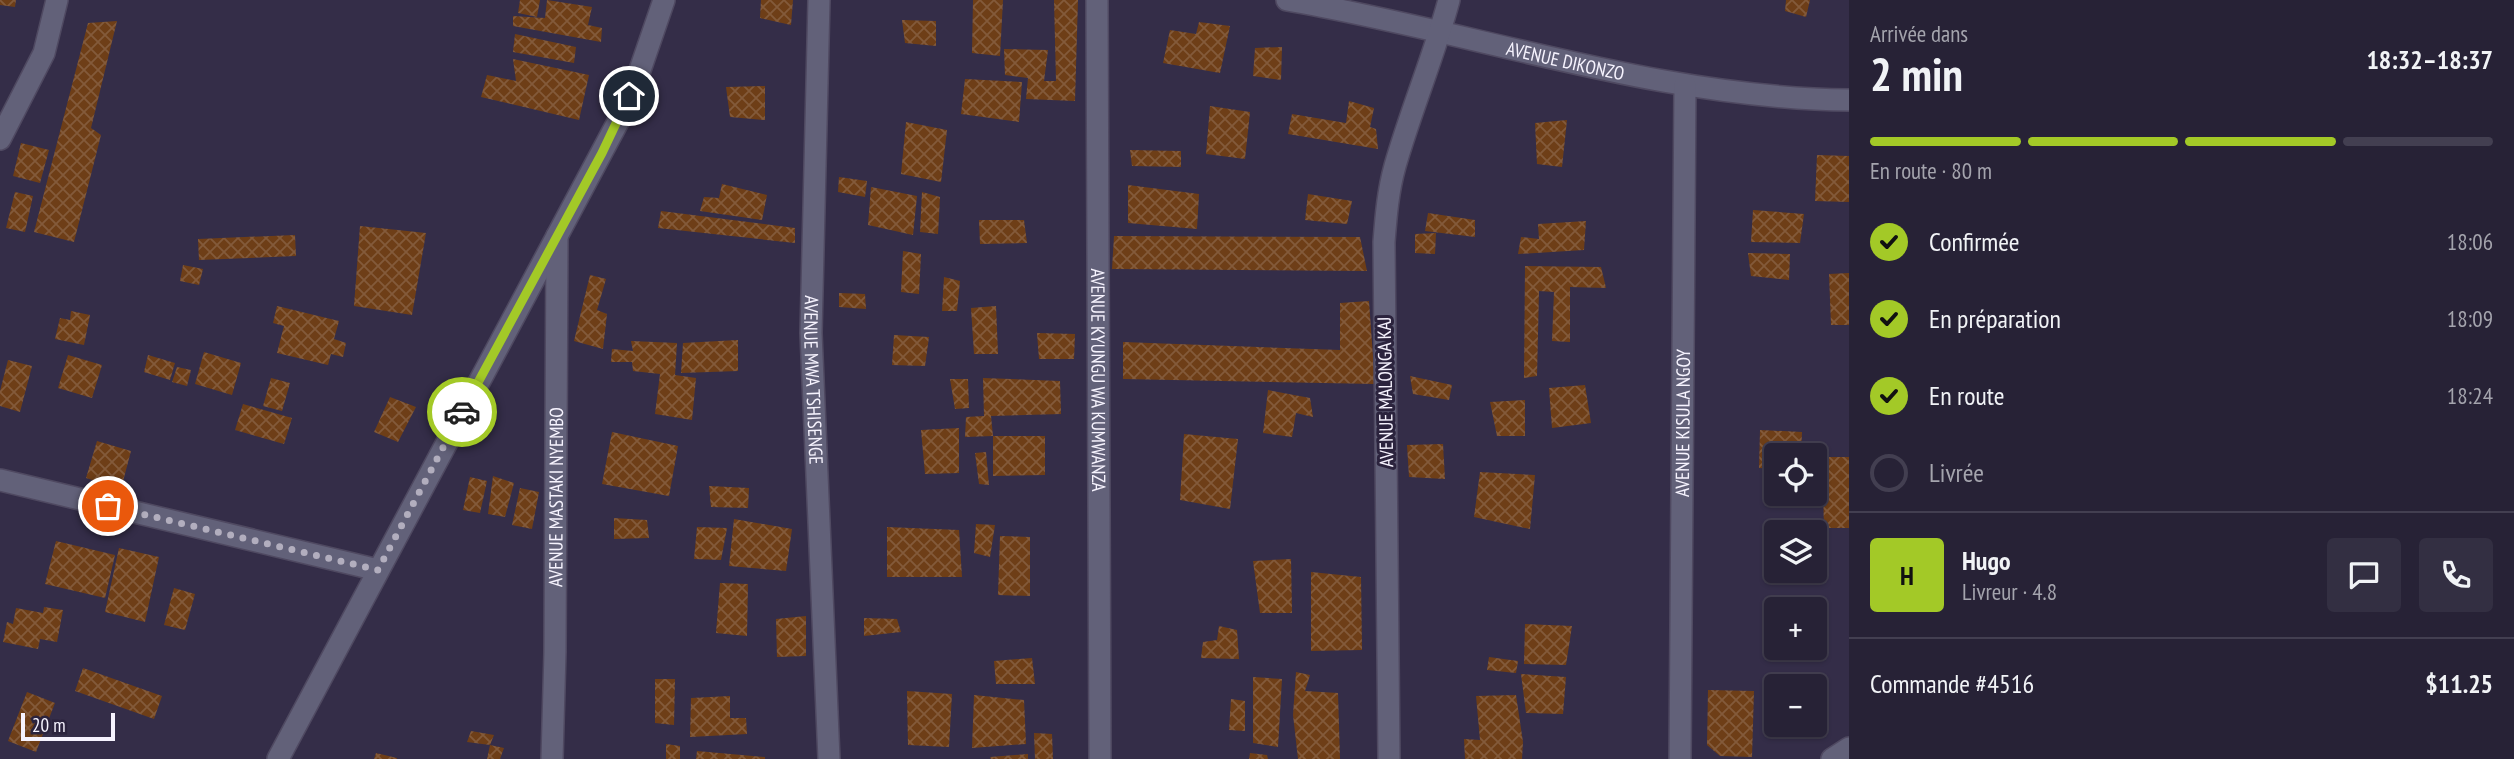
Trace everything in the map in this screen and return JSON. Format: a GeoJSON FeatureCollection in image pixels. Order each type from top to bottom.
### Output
{"type":"FeatureCollection","features":[{"type":"Feature","properties":{"kind":"street"},"geometry":{"type":"LineString","coordinates":[[0,139],[44,52],[57,0]]}},
{"type":"Feature","properties":{"kind":"street"},"geometry":{"type":"LineString","coordinates":[[278,759],[620,118],[664,0]]}},
{"type":"Feature","properties":{"kind":"street","name":"AVENUE MWA TSHISENGE"},"geometry":{"type":"LineString","coordinates":[[819,0],[811,332],[829,759]]}},
{"type":"Feature","properties":{"kind":"street","name":"AVENUE KYUNGU WA KUMWANZA"},"geometry":{"type":"LineString","coordinates":[[1097,0],[1100,759]]}},
{"type":"Feature","properties":{"kind":"street","name":"AVENUE DIKONZO"},"geometry":{"type":"LineString","coordinates":[[1287,0],[1685,85],[1788,97],[1849,100]]}},
{"type":"Feature","properties":{"kind":"street","name":"AVENUE MALONGA KAJ"},"geometry":{"type":"LineString","coordinates":[[1390,759],[1384,242],[1387,205],[1395,167],[1449,0]]}},
{"type":"Feature","properties":{"kind":"street","name":"AVENUE KISULA NGOY"},"geometry":{"type":"LineString","coordinates":[[1680,759],[1685,85]]}},
{"type":"Feature","properties":{"kind":"street","name":"AVENUE MASTAKI NYEMBO"},"geometry":{"type":"LineString","coordinates":[[552,759],[557,234]]}},
{"type":"Feature","properties":{"kind":"street"},"geometry":{"type":"LineString","coordinates":[[0,480],[378,570]]}},
{"type":"Feature","properties":{"kind":"street"},"geometry":{"type":"LineString","coordinates":[[1832,759],[1849,748]]}},
{"type":"Feature","properties":{"kind":"building"},"geometry":{"type":"Polygon","coordinates":[[[0,0],[16,0],[15,7],[0,5],[0,0]]]}},
{"type":"Feature","properties":{"kind":"building"},"geometry":{"type":"Polygon","coordinates":[[[520,0],[540,0],[537,17],[518,13],[520,0]]]}},
{"type":"Feature","properties":{"kind":"building"},"geometry":{"type":"Polygon","coordinates":[[[547,0],[592,7],[588,25],[602,28],[601,42],[513,26],[513,16],[545,18],[547,0]]]}},
{"type":"Feature","properties":{"kind":"building"},"geometry":{"type":"Polygon","coordinates":[[[761,0],[793,0],[791,25],[760,18],[761,0]]]}},
{"type":"Feature","properties":{"kind":"building"},"geometry":{"type":"Polygon","coordinates":[[[973,0],[1003,0],[1000,56],[972,53],[973,0]]]}},
{"type":"Feature","properties":{"kind":"building"},"geometry":{"type":"Polygon","coordinates":[[[1054,0],[1078,0],[1075,101],[1026,99],[1028,78],[1005,75],[1004,49],[1048,50],[1044,81],[1056,81],[1054,0]]]}},
{"type":"Feature","properties":{"kind":"building"},"geometry":{"type":"Polygon","coordinates":[[[1786,0],[1810,0],[1806,17],[1785,11],[1786,0]]]}},
{"type":"Feature","properties":{"kind":"building"},"geometry":{"type":"Polygon","coordinates":[[[902,20],[936,21],[936,46],[905,43],[902,20]]]}},
{"type":"Feature","properties":{"kind":"building"},"geometry":{"type":"Polygon","coordinates":[[[117,21],[91,128],[101,135],[74,242],[34,232],[88,23],[117,21]]]}},
{"type":"Feature","properties":{"kind":"building"},"geometry":{"type":"Polygon","coordinates":[[[1199,22],[1230,26],[1220,73],[1163,63],[1170,30],[1196,34],[1199,22]]]}},
{"type":"Feature","properties":{"kind":"building"},"geometry":{"type":"Polygon","coordinates":[[[515,34],[576,47],[574,63],[513,52],[515,34]]]}},
{"type":"Feature","properties":{"kind":"building"},"geometry":{"type":"Polygon","coordinates":[[[1282,47],[1281,80],[1253,76],[1255,48],[1282,47]]]}},
{"type":"Feature","properties":{"kind":"building"},"geometry":{"type":"Polygon","coordinates":[[[513,59],[589,75],[579,120],[481,97],[487,75],[516,81],[513,59]]]}},
{"type":"Feature","properties":{"kind":"building"},"geometry":{"type":"Polygon","coordinates":[[[965,79],[1022,82],[1019,122],[961,114],[965,79]]]}},
{"type":"Feature","properties":{"kind":"building"},"geometry":{"type":"Polygon","coordinates":[[[765,86],[765,120],[730,117],[726,87],[765,86]]]}},
{"type":"Feature","properties":{"kind":"building"},"geometry":{"type":"Polygon","coordinates":[[[1349,101],[1374,108],[1370,127],[1376,129],[1378,149],[1288,134],[1292,114],[1346,123],[1349,101]]]}},
{"type":"Feature","properties":{"kind":"building"},"geometry":{"type":"Polygon","coordinates":[[[1210,106],[1250,112],[1245,159],[1206,154],[1210,106]]]}},
{"type":"Feature","properties":{"kind":"building"},"geometry":{"type":"Polygon","coordinates":[[[1567,120],[1562,167],[1537,164],[1535,123],[1567,120]]]}},
{"type":"Feature","properties":{"kind":"building"},"geometry":{"type":"Polygon","coordinates":[[[906,122],[947,130],[941,182],[901,174],[906,122]]]}},
{"type":"Feature","properties":{"kind":"building"},"geometry":{"type":"Polygon","coordinates":[[[21,143],[49,150],[40,183],[13,176],[21,143]]]}},
{"type":"Feature","properties":{"kind":"building"},"geometry":{"type":"Polygon","coordinates":[[[1130,150],[1181,151],[1181,167],[1132,166],[1130,150]]]}},
{"type":"Feature","properties":{"kind":"building"},"geometry":{"type":"Polygon","coordinates":[[[1817,155],[1849,156],[1849,202],[1815,201],[1817,155]]]}},
{"type":"Feature","properties":{"kind":"building"},"geometry":{"type":"Polygon","coordinates":[[[839,177],[867,181],[865,197],[838,192],[839,177]]]}},
{"type":"Feature","properties":{"kind":"building"},"geometry":{"type":"Polygon","coordinates":[[[722,184],[767,195],[762,220],[700,211],[704,197],[719,198],[722,184]]]}},
{"type":"Feature","properties":{"kind":"building"},"geometry":{"type":"Polygon","coordinates":[[[1128,185],[1199,194],[1197,229],[1128,223],[1128,185]]]}},
{"type":"Feature","properties":{"kind":"building"},"geometry":{"type":"Polygon","coordinates":[[[871,187],[917,196],[913,235],[868,225],[871,187]]]}},
{"type":"Feature","properties":{"kind":"building"},"geometry":{"type":"Polygon","coordinates":[[[15,192],[33,196],[25,232],[6,228],[15,192]]]}},
{"type":"Feature","properties":{"kind":"building"},"geometry":{"type":"Polygon","coordinates":[[[922,192],[940,197],[938,234],[920,232],[922,192]]]}},
{"type":"Feature","properties":{"kind":"building"},"geometry":{"type":"Polygon","coordinates":[[[1308,194],[1352,201],[1347,224],[1305,220],[1308,194]]]}},
{"type":"Feature","properties":{"kind":"building"},"geometry":{"type":"Polygon","coordinates":[[[1753,210],[1804,214],[1800,243],[1751,242],[1753,210]]]}},
{"type":"Feature","properties":{"kind":"building"},"geometry":{"type":"Polygon","coordinates":[[[661,211],[795,228],[795,243],[658,228],[661,211]]]}},
{"type":"Feature","properties":{"kind":"building"},"geometry":{"type":"Polygon","coordinates":[[[1428,213],[1475,220],[1475,237],[1425,231],[1428,213]]]}},
{"type":"Feature","properties":{"kind":"building"},"geometry":{"type":"Polygon","coordinates":[[[979,220],[1024,220],[1027,243],[980,244],[979,220]]]}},
{"type":"Feature","properties":{"kind":"building"},"geometry":{"type":"Polygon","coordinates":[[[1586,221],[1584,250],[1518,254],[1521,237],[1539,239],[1538,224],[1586,221]]]}},
{"type":"Feature","properties":{"kind":"building"},"geometry":{"type":"Polygon","coordinates":[[[360,226],[426,233],[412,315],[354,306],[360,226]]]}},
{"type":"Feature","properties":{"kind":"building"},"geometry":{"type":"Polygon","coordinates":[[[1436,233],[1435,254],[1415,253],[1415,234],[1436,233]]]}},
{"type":"Feature","properties":{"kind":"building"},"geometry":{"type":"Polygon","coordinates":[[[295,235],[296,256],[199,260],[198,239],[295,235]]]}},
{"type":"Feature","properties":{"kind":"building"},"geometry":{"type":"Polygon","coordinates":[[[1114,236],[1360,237],[1367,271],[1112,269],[1114,236]]]}},
{"type":"Feature","properties":{"kind":"building"},"geometry":{"type":"Polygon","coordinates":[[[903,251],[921,254],[919,294],[901,292],[903,251]]]}},
{"type":"Feature","properties":{"kind":"building"},"geometry":{"type":"Polygon","coordinates":[[[1748,253],[1790,254],[1789,280],[1751,276],[1748,253]]]}},
{"type":"Feature","properties":{"kind":"building"},"geometry":{"type":"Polygon","coordinates":[[[183,265],[203,269],[199,285],[180,281],[183,265]]]}},
{"type":"Feature","properties":{"kind":"building"},"geometry":{"type":"Polygon","coordinates":[[[1525,266],[1601,267],[1606,288],[1570,287],[1570,342],[1552,341],[1554,292],[1539,291],[1537,376],[1524,378],[1525,266]]]}},
{"type":"Feature","properties":{"kind":"building"},"geometry":{"type":"Polygon","coordinates":[[[1849,273],[1849,325],[1831,325],[1829,274],[1849,273]]]}},
{"type":"Feature","properties":{"kind":"building"},"geometry":{"type":"Polygon","coordinates":[[[590,275],[606,279],[597,310],[607,314],[603,349],[574,341],[590,275]]]}},
{"type":"Feature","properties":{"kind":"building"},"geometry":{"type":"Polygon","coordinates":[[[944,277],[960,281],[957,311],[942,311],[944,277]]]}},
{"type":"Feature","properties":{"kind":"building"},"geometry":{"type":"Polygon","coordinates":[[[839,293],[865,294],[866,309],[839,307],[839,293]]]}},
{"type":"Feature","properties":{"kind":"building"},"geometry":{"type":"Polygon","coordinates":[[[1369,301],[1375,384],[1123,379],[1123,342],[1340,350],[1340,303],[1369,301]]]}},
{"type":"Feature","properties":{"kind":"building"},"geometry":{"type":"Polygon","coordinates":[[[277,306],[339,321],[334,339],[346,343],[343,357],[331,354],[328,365],[277,353],[284,326],[273,323],[277,306]]]}},
{"type":"Feature","properties":{"kind":"building"},"geometry":{"type":"Polygon","coordinates":[[[996,306],[998,354],[974,354],[971,308],[996,306]]]}},
{"type":"Feature","properties":{"kind":"building"},"geometry":{"type":"Polygon","coordinates":[[[71,311],[90,315],[84,345],[55,339],[60,318],[70,320],[71,311]]]}},
{"type":"Feature","properties":{"kind":"building"},"geometry":{"type":"Polygon","coordinates":[[[1037,333],[1075,334],[1074,359],[1039,359],[1037,333]]]}},
{"type":"Feature","properties":{"kind":"building"},"geometry":{"type":"Polygon","coordinates":[[[894,335],[929,337],[925,366],[892,365],[894,335]]]}},
{"type":"Feature","properties":{"kind":"building"},"geometry":{"type":"Polygon","coordinates":[[[738,340],[738,371],[681,373],[683,343],[738,340]]]}},
{"type":"Feature","properties":{"kind":"building"},"geometry":{"type":"Polygon","coordinates":[[[631,341],[677,343],[675,375],[696,378],[692,420],[655,414],[660,374],[633,371],[632,362],[611,362],[612,349],[633,351],[631,341]]]}},
{"type":"Feature","properties":{"kind":"building"},"geometry":{"type":"Polygon","coordinates":[[[204,352],[241,363],[232,395],[195,384],[204,352]]]}},
{"type":"Feature","properties":{"kind":"building"},"geometry":{"type":"Polygon","coordinates":[[[68,355],[102,365],[92,398],[58,388],[68,355]]]}},
{"type":"Feature","properties":{"kind":"building"},"geometry":{"type":"Polygon","coordinates":[[[148,355],[175,363],[170,380],[144,372],[148,355]]]}},
{"type":"Feature","properties":{"kind":"building"},"geometry":{"type":"Polygon","coordinates":[[[8,360],[32,366],[20,412],[0,406],[0,391],[8,360]]]}},
{"type":"Feature","properties":{"kind":"building"},"geometry":{"type":"Polygon","coordinates":[[[177,367],[191,370],[187,386],[172,382],[177,367]]]}},
{"type":"Feature","properties":{"kind":"building"},"geometry":{"type":"Polygon","coordinates":[[[1410,376],[1452,385],[1449,400],[1413,394],[1410,376]]]}},
{"type":"Feature","properties":{"kind":"building"},"geometry":{"type":"Polygon","coordinates":[[[271,378],[290,383],[282,411],[263,406],[271,378]]]}},
{"type":"Feature","properties":{"kind":"building"},"geometry":{"type":"Polygon","coordinates":[[[983,378],[1060,381],[1061,414],[991,416],[993,436],[965,437],[966,417],[984,416],[983,378]]]}},
{"type":"Feature","properties":{"kind":"building"},"geometry":{"type":"Polygon","coordinates":[[[950,379],[968,379],[969,408],[955,409],[950,379]]]}},
{"type":"Feature","properties":{"kind":"building"},"geometry":{"type":"Polygon","coordinates":[[[1585,385],[1591,423],[1552,428],[1549,388],[1585,385]]]}},
{"type":"Feature","properties":{"kind":"building"},"geometry":{"type":"Polygon","coordinates":[[[1268,390],[1310,398],[1313,417],[1296,413],[1292,437],[1263,433],[1268,390]]]}},
{"type":"Feature","properties":{"kind":"building"},"geometry":{"type":"Polygon","coordinates":[[[390,397],[416,407],[398,442],[374,432],[390,397]]]}},
{"type":"Feature","properties":{"kind":"building"},"geometry":{"type":"Polygon","coordinates":[[[1525,400],[1525,436],[1497,436],[1490,402],[1525,400]]]}},
{"type":"Feature","properties":{"kind":"building"},"geometry":{"type":"Polygon","coordinates":[[[243,404],[292,418],[284,444],[235,430],[243,404]]]}},
{"type":"Feature","properties":{"kind":"building"},"geometry":{"type":"Polygon","coordinates":[[[959,428],[959,473],[925,474],[921,430],[959,428]]]}},
{"type":"Feature","properties":{"kind":"building"},"geometry":{"type":"Polygon","coordinates":[[[1760,430],[1802,432],[1802,443],[1764,443],[1764,468],[1759,468],[1760,430]]]}},
{"type":"Feature","properties":{"kind":"building"},"geometry":{"type":"Polygon","coordinates":[[[612,432],[678,446],[669,496],[602,484],[612,432]]]}},
{"type":"Feature","properties":{"kind":"building"},"geometry":{"type":"Polygon","coordinates":[[[1184,434],[1238,439],[1230,509],[1180,500],[1184,434]]]}},
{"type":"Feature","properties":{"kind":"building"},"geometry":{"type":"Polygon","coordinates":[[[993,436],[1045,436],[1045,475],[993,476],[993,436]]]}},
{"type":"Feature","properties":{"kind":"building"},"geometry":{"type":"Polygon","coordinates":[[[97,441],[131,451],[121,489],[86,478],[97,441]]]}},
{"type":"Feature","properties":{"kind":"building"},"geometry":{"type":"Polygon","coordinates":[[[1443,444],[1445,479],[1409,477],[1407,445],[1443,444]]]}},
{"type":"Feature","properties":{"kind":"building"},"geometry":{"type":"Polygon","coordinates":[[[986,452],[989,485],[979,484],[975,453],[986,452]]]}},
{"type":"Feature","properties":{"kind":"building"},"geometry":{"type":"Polygon","coordinates":[[[1827,457],[1849,457],[1849,528],[1827,528],[1827,520],[1824,520],[1823,506],[1827,506],[1827,457]]]}},
{"type":"Feature","properties":{"kind":"building"},"geometry":{"type":"Polygon","coordinates":[[[1480,472],[1535,475],[1530,529],[1474,517],[1480,472]]]}},
{"type":"Feature","properties":{"kind":"building"},"geometry":{"type":"Polygon","coordinates":[[[493,476],[514,483],[505,517],[488,514],[493,476]]]}},
{"type":"Feature","properties":{"kind":"building"},"geometry":{"type":"Polygon","coordinates":[[[470,477],[487,481],[480,513],[463,510],[470,477]]]}},
{"type":"Feature","properties":{"kind":"building"},"geometry":{"type":"Polygon","coordinates":[[[709,486],[749,488],[748,508],[711,507],[709,486]]]}},
{"type":"Feature","properties":{"kind":"building"},"geometry":{"type":"Polygon","coordinates":[[[520,488],[539,492],[532,529],[512,525],[520,488]]]}},
{"type":"Feature","properties":{"kind":"building"},"geometry":{"type":"Polygon","coordinates":[[[614,518],[647,520],[649,538],[614,539],[614,518]]]}},
{"type":"Feature","properties":{"kind":"building"},"geometry":{"type":"Polygon","coordinates":[[[734,519],[792,529],[786,571],[729,566],[734,519]]]}},
{"type":"Feature","properties":{"kind":"building"},"geometry":{"type":"Polygon","coordinates":[[[976,524],[995,525],[990,557],[974,553],[976,524]]]}},
{"type":"Feature","properties":{"kind":"building"},"geometry":{"type":"Polygon","coordinates":[[[697,527],[727,528],[721,560],[694,559],[697,527]]]}},
{"type":"Feature","properties":{"kind":"building"},"geometry":{"type":"Polygon","coordinates":[[[887,527],[959,530],[962,577],[887,577],[887,527]]]}},
{"type":"Feature","properties":{"kind":"building"},"geometry":{"type":"Polygon","coordinates":[[[1000,536],[1030,537],[1030,596],[998,595],[1000,536]]]}},
{"type":"Feature","properties":{"kind":"building"},"geometry":{"type":"Polygon","coordinates":[[[56,541],[115,555],[105,598],[45,584],[56,541]]]}},
{"type":"Feature","properties":{"kind":"building"},"geometry":{"type":"Polygon","coordinates":[[[119,548],[159,557],[145,622],[105,612],[119,548]]]}},
{"type":"Feature","properties":{"kind":"building"},"geometry":{"type":"Polygon","coordinates":[[[1291,559],[1292,613],[1260,613],[1253,561],[1291,559]]]}},
{"type":"Feature","properties":{"kind":"building"},"geometry":{"type":"Polygon","coordinates":[[[1311,572],[1361,577],[1362,650],[1311,651],[1311,572]]]}},
{"type":"Feature","properties":{"kind":"building"},"geometry":{"type":"Polygon","coordinates":[[[720,583],[748,584],[747,636],[716,633],[720,583]]]}},
{"type":"Feature","properties":{"kind":"building"},"geometry":{"type":"Polygon","coordinates":[[[174,588],[195,594],[185,630],[164,625],[174,588]]]}},
{"type":"Feature","properties":{"kind":"building"},"geometry":{"type":"Polygon","coordinates":[[[44,607],[63,610],[57,642],[40,639],[38,649],[3,642],[7,622],[13,624],[16,608],[43,613],[44,607]]]}},
{"type":"Feature","properties":{"kind":"building"},"geometry":{"type":"Polygon","coordinates":[[[806,616],[806,656],[777,657],[776,619],[806,616]]]}},
{"type":"Feature","properties":{"kind":"building"},"geometry":{"type":"Polygon","coordinates":[[[864,618],[897,619],[901,632],[864,636],[864,618]]]}},
{"type":"Feature","properties":{"kind":"building"},"geometry":{"type":"Polygon","coordinates":[[[1525,624],[1572,626],[1566,665],[1524,664],[1525,624]]]}},
{"type":"Feature","properties":{"kind":"building"},"geometry":{"type":"Polygon","coordinates":[[[1219,626],[1237,630],[1239,659],[1201,658],[1203,642],[1217,640],[1219,626]]]}},
{"type":"Feature","properties":{"kind":"building"},"geometry":{"type":"Polygon","coordinates":[[[1489,657],[1518,661],[1516,673],[1487,670],[1489,657]]]}},
{"type":"Feature","properties":{"kind":"building"},"geometry":{"type":"Polygon","coordinates":[[[1032,658],[1035,684],[996,684],[994,661],[1032,658]]]}},
{"type":"Feature","properties":{"kind":"building"},"geometry":{"type":"Polygon","coordinates":[[[83,668],[162,696],[154,719],[75,691],[83,668]]]}},
{"type":"Feature","properties":{"kind":"building"},"geometry":{"type":"Polygon","coordinates":[[[1296,672],[1310,675],[1305,691],[1338,693],[1340,759],[1298,759],[1293,715],[1296,672]]]}},
{"type":"Feature","properties":{"kind":"building"},"geometry":{"type":"Polygon","coordinates":[[[1521,674],[1566,677],[1563,714],[1526,713],[1521,674]]]}},
{"type":"Feature","properties":{"kind":"building"},"geometry":{"type":"Polygon","coordinates":[[[1253,677],[1282,679],[1278,747],[1253,743],[1253,677]]]}},
{"type":"Feature","properties":{"kind":"building"},"geometry":{"type":"Polygon","coordinates":[[[655,679],[675,679],[674,725],[655,723],[655,679]]]}},
{"type":"Feature","properties":{"kind":"building"},"geometry":{"type":"Polygon","coordinates":[[[1708,690],[1754,691],[1752,757],[1720,756],[1707,745],[1708,690]]]}},
{"type":"Feature","properties":{"kind":"building"},"geometry":{"type":"Polygon","coordinates":[[[907,691],[952,694],[949,747],[908,745],[907,691]]]}},
{"type":"Feature","properties":{"kind":"building"},"geometry":{"type":"Polygon","coordinates":[[[27,692],[55,703],[36,752],[8,741],[27,692]]]}},
{"type":"Feature","properties":{"kind":"building"},"geometry":{"type":"Polygon","coordinates":[[[974,695],[1024,700],[1026,744],[972,748],[974,695]]]}},
{"type":"Feature","properties":{"kind":"building"},"geometry":{"type":"Polygon","coordinates":[[[1516,695],[1523,742],[1522,759],[1465,759],[1464,739],[1480,740],[1476,696],[1516,695]]]}},
{"type":"Feature","properties":{"kind":"building"},"geometry":{"type":"Polygon","coordinates":[[[730,696],[730,718],[746,718],[747,734],[690,737],[691,698],[730,696]]]}},
{"type":"Feature","properties":{"kind":"building"},"geometry":{"type":"Polygon","coordinates":[[[1231,699],[1245,701],[1245,731],[1229,730],[1231,699]]]}},
{"type":"Feature","properties":{"kind":"building"},"geometry":{"type":"Polygon","coordinates":[[[471,731],[494,735],[490,745],[467,742],[471,731]]]}},
{"type":"Feature","properties":{"kind":"building"},"geometry":{"type":"Polygon","coordinates":[[[1034,733],[1052,734],[1053,759],[1035,759],[1034,733]]]}},
{"type":"Feature","properties":{"kind":"building"},"geometry":{"type":"Polygon","coordinates":[[[666,744],[680,746],[680,759],[666,759],[666,744]]]}},
{"type":"Feature","properties":{"kind":"building"},"geometry":{"type":"Polygon","coordinates":[[[490,745],[504,748],[500,759],[487,759],[490,745]]]}},
{"type":"Feature","properties":{"kind":"building"},"geometry":{"type":"Polygon","coordinates":[[[697,751],[765,757],[765,759],[696,759],[697,751]]]}},
{"type":"Feature","properties":{"kind":"building"},"geometry":{"type":"Polygon","coordinates":[[[376,753],[397,758],[397,759],[374,759],[376,753]]]}},
{"type":"Feature","properties":{"kind":"building"},"geometry":{"type":"Polygon","coordinates":[[[1250,753],[1267,755],[1268,759],[1249,759],[1250,753]]]}},
{"type":"Feature","properties":{"kind":"building"},"geometry":{"type":"Polygon","coordinates":[[[1028,754],[1028,759],[990,757],[1028,754]]]}},
{"type":"Feature","properties":{"kind":"way so far"},"geometry":{"type":"LineString","coordinates":[[108,506],[378,570],[462,412]]}},
{"type":"Feature","properties":{"kind":"route"},"geometry":{"type":"LineString","coordinates":[[462,412],[602,153],[629,96]]}}]}
